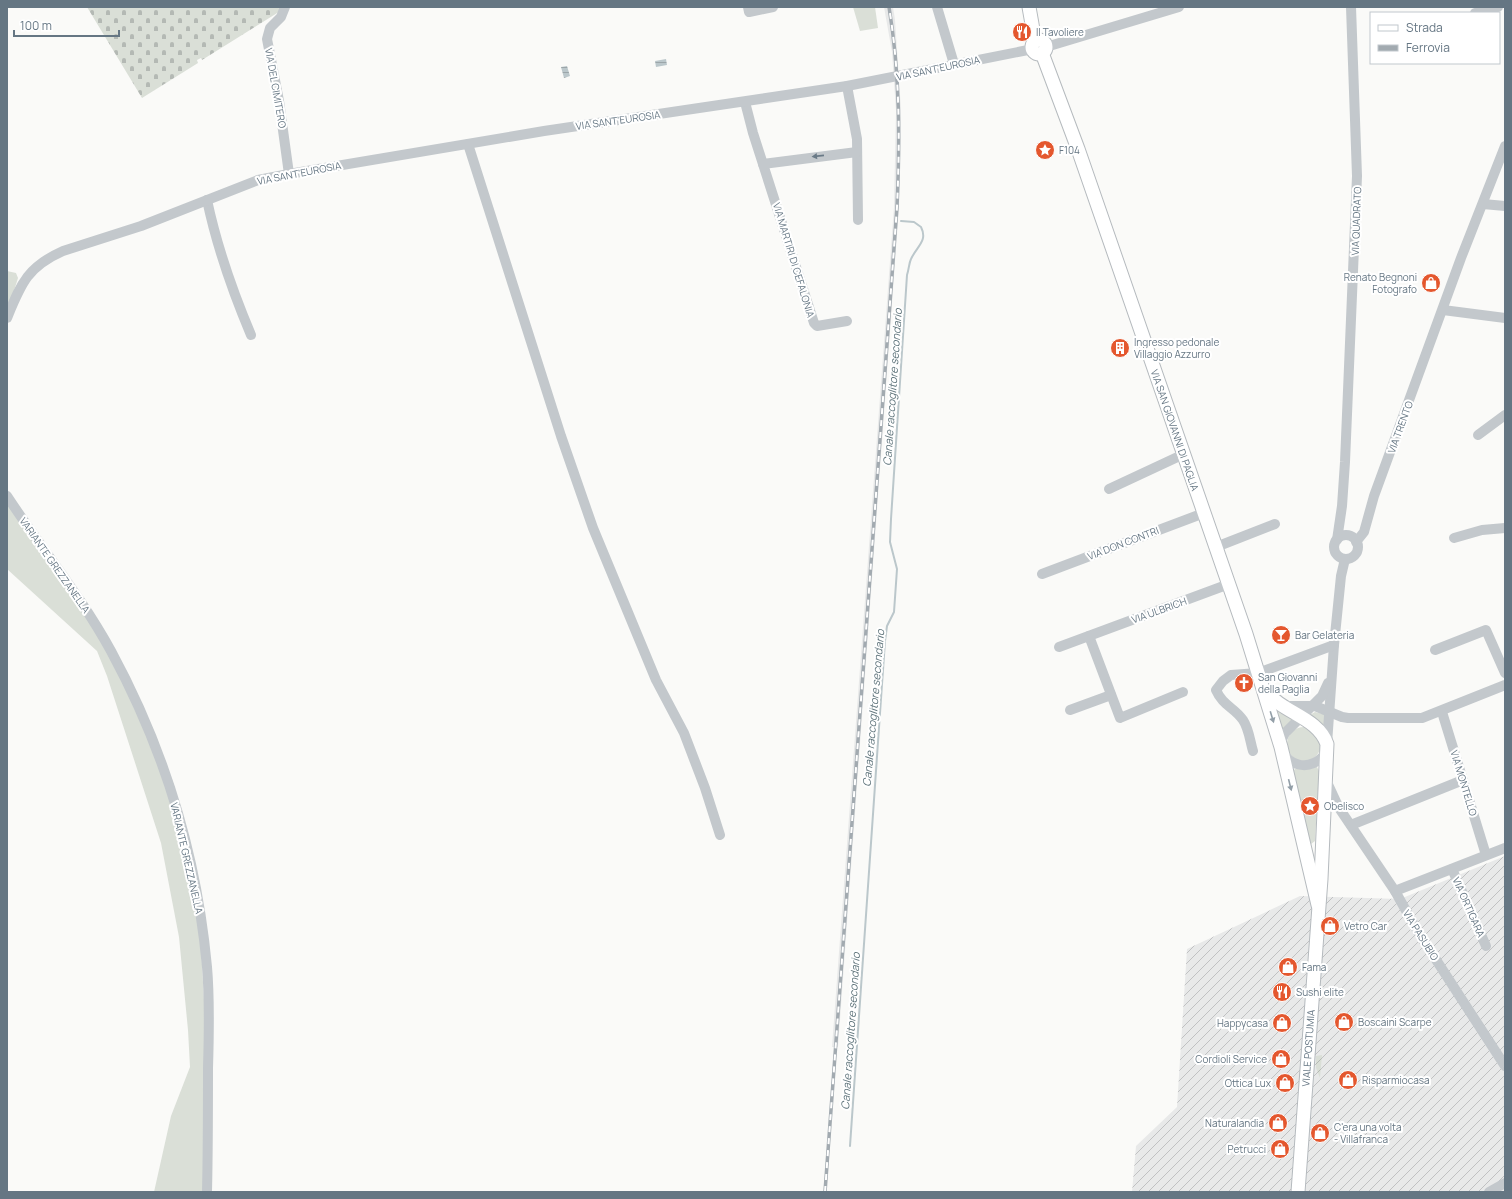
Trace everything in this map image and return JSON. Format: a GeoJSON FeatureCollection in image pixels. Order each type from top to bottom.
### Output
{"type":"FeatureCollection","features":[{"type":"Feature","properties":{"kind":"main road"},"geometry":{"type":"LineString","coordinates":[[1028,7],[1040,46]]}},
{"type":"Feature","properties":{"kind":"main road"},"geometry":{"type":"LineString","coordinates":[[1036,7],[1040,46]]}},
{"type":"Feature","properties":{"kind":"main road","name":"VIA SAN GIOVANNI DI PAGLIA"},"geometry":{"type":"LineString","coordinates":[[1040,46],[1078,149],[1229,584],[1258,673],[1281,747],[1318,904]]}},
{"type":"Feature","properties":{"kind":"main road"},"geometry":{"type":"LineString","coordinates":[[1262,686],[1272,700],[1318,728],[1327,748]]}},
{"type":"Feature","properties":{"kind":"main road","name":"VIALE POSTUMIA"},"geometry":{"type":"LineString","coordinates":[[1298,1192],[1323,833],[1330,804],[1325,779],[1327,748]]}},
{"type":"Feature","properties":{"kind":"main road"},"geometry":{"type":"LineString","coordinates":[[1304,842],[1309,848],[1316,848],[1323,833]]}},
{"type":"Feature","properties":{"kind":"street","name":"VIA DEL CIMITERO"},"geometry":{"type":"LineString","coordinates":[[285,7],[281,17],[270,28],[267,40],[280,101],[289,174]]}},
{"type":"Feature","properties":{"kind":"street"},"geometry":{"type":"LineString","coordinates":[[748,7],[749,12],[773,7]]}},
{"type":"Feature","properties":{"kind":"street"},"geometry":{"type":"LineString","coordinates":[[938,7],[954,64]]}},
{"type":"Feature","properties":{"kind":"street","name":"VIA SANT'EUROSIA"},"geometry":{"type":"LineString","coordinates":[[7,318],[24,280],[38,265],[50,256],[141,226],[258,180],[468,144],[847,86],[1040,46],[1179,7]]}},
{"type":"Feature","properties":{"kind":"street","name":"VIA QUADRATO"},"geometry":{"type":"LineString","coordinates":[[1345,559],[1336,553],[1334,546],[1342,538],[1342,506],[1357,176],[1351,7]]}},
{"type":"Feature","properties":{"kind":"street"},"geometry":{"type":"LineString","coordinates":[[1479,12],[1498,7]]}},
{"type":"Feature","properties":{"kind":"street"},"geometry":{"type":"LineString","coordinates":[[847,86],[857,139],[858,220]]}},
{"type":"Feature","properties":{"kind":"street","name":"VIA MARTIRI DI CEFALONIA"},"geometry":{"type":"LineString","coordinates":[[745,102],[763,164],[814,323],[818,326],[847,321]]}},
{"type":"Feature","properties":{"kind":"street"},"geometry":{"type":"LineString","coordinates":[[468,144],[593,528],[656,680],[684,733],[705,788],[720,834]]}},
{"type":"Feature","properties":{"kind":"street","name":"VIA TRENTO"},"geometry":{"type":"LineString","coordinates":[[1356,542],[1364,532],[1374,496],[1505,146]]}},
{"type":"Feature","properties":{"kind":"street"},"geometry":{"type":"LineString","coordinates":[[763,164],[857,152]]}},
{"type":"Feature","properties":{"kind":"street"},"geometry":{"type":"LineString","coordinates":[[207,200],[215,238],[251,335]]}},
{"type":"Feature","properties":{"kind":"street"},"geometry":{"type":"LineString","coordinates":[[1483,204],[1505,206]]}},
{"type":"Feature","properties":{"kind":"street"},"geometry":{"type":"LineString","coordinates":[[1443,310],[1505,318]]}},
{"type":"Feature","properties":{"kind":"street"},"geometry":{"type":"LineString","coordinates":[[1478,435],[1505,415]]}},
{"type":"Feature","properties":{"kind":"street"},"geometry":{"type":"LineString","coordinates":[[1109,489],[1184,454]]}},
{"type":"Feature","properties":{"kind":"street","name":"VARIANTE GREZZANELLA"},"geometry":{"type":"LineString","coordinates":[[7,496],[84,605],[111,651],[155,744],[176,804],[191,864],[202,921],[207,970],[209,1015],[207,1192]]}},
{"type":"Feature","properties":{"kind":"street","name":"VIA DON CONTRI"},"geometry":{"type":"LineString","coordinates":[[1042,574],[1204,513]]}},
{"type":"Feature","properties":{"kind":"street"},"geometry":{"type":"LineString","coordinates":[[1216,547],[1275,524]]}},
{"type":"Feature","properties":{"kind":"street"},"geometry":{"type":"LineString","coordinates":[[1454,538],[1482,530],[1505,528]]}},
{"type":"Feature","properties":{"kind":"street"},"geometry":{"type":"LineString","coordinates":[[1332,670],[1324,692],[1282,736],[1281,747],[1288,759],[1302,766],[1317,762],[1327,748],[1334,645],[1341,576],[1345,559],[1356,554],[1357,550],[1356,542],[1352,538],[1342,538]]}},
{"type":"Feature","properties":{"kind":"street","name":"VIA ULBRICH"},"geometry":{"type":"LineString","coordinates":[[1060,647],[1229,584]]}},
{"type":"Feature","properties":{"kind":"street"},"geometry":{"type":"LineString","coordinates":[[1435,650],[1486,630],[1505,673]]}},
{"type":"Feature","properties":{"kind":"street"},"geometry":{"type":"LineString","coordinates":[[1089,636],[1120,718],[1183,692]]}},
{"type":"Feature","properties":{"kind":"street"},"geometry":{"type":"LineString","coordinates":[[1253,751],[1247,727],[1242,719],[1220,701],[1216,690],[1223,681],[1231,675],[1258,673],[1334,645]]}},
{"type":"Feature","properties":{"kind":"street"},"geometry":{"type":"LineString","coordinates":[[1279,705],[1312,706],[1342,717],[1387,719],[1422,718],[1442,712],[1505,685]]}},
{"type":"Feature","properties":{"kind":"street"},"geometry":{"type":"LineString","coordinates":[[1070,710],[1111,695]]}},
{"type":"Feature","properties":{"kind":"street","name":"VIA MONTELLO"},"geometry":{"type":"LineString","coordinates":[[1442,712],[1486,855]]}},
{"type":"Feature","properties":{"kind":"street"},"geometry":{"type":"LineString","coordinates":[[1350,825],[1464,780]]}},
{"type":"Feature","properties":{"kind":"street","name":"VIA PASUBIO"},"geometry":{"type":"LineString","coordinates":[[1330,804],[1350,825],[1395,891],[1418,932],[1505,1066]]}},
{"type":"Feature","properties":{"kind":"street","name":"VIA ORTIGARA"},"geometry":{"type":"LineString","coordinates":[[1395,891],[1505,848]]}},
{"type":"Feature","properties":{"kind":"street","name":"VIA ORTIGARA"},"geometry":{"type":"LineString","coordinates":[[1452,869],[1486,946]]}},
{"type":"Feature","properties":{"kind":"street"},"geometry":{"type":"LineString","coordinates":[[1489,1192],[1505,1183]]}},
{"type":"Feature","properties":{"kind":"shaded area"},"geometry":{"type":"Polygon","coordinates":[[[884,7],[893,7],[895,20],[901,110],[899,207],[838,1047],[832,1047],[894,207],[896,111],[892,52],[884,7]]]}},
{"type":"Feature","properties":{"kind":"shaded area"},"geometry":{"type":"Polygon","coordinates":[[[666,59],[667,65],[656,67],[655,61],[666,59]]]}},
{"type":"Feature","properties":{"kind":"shaded area"},"geometry":{"type":"Polygon","coordinates":[[[567,66],[570,76],[564,78],[561,67],[567,66]]]}},
{"type":"Feature","properties":{"kind":"shaded area"},"geometry":{"type":"Polygon","coordinates":[[[1505,856],[1505,1192],[1132,1192],[1136,1146],[1177,1107],[1187,949],[1300,896],[1400,899],[1505,856]]]}},
{"type":"Feature","properties":{"kind":"green space"},"geometry":{"type":"Polygon","coordinates":[[[87,7],[281,7],[282,10],[202,60],[201,58],[197,60],[198,63],[142,98],[87,7]]]}},
{"type":"Feature","properties":{"kind":"green space"},"geometry":{"type":"Polygon","coordinates":[[[853,7],[875,7],[878,28],[860,31],[853,7]]]}},
{"type":"Feature","properties":{"kind":"green space"},"geometry":{"type":"Polygon","coordinates":[[[7,271],[16,273],[18,278],[7,313],[7,271]]]}},
{"type":"Feature","properties":{"kind":"green space"},"geometry":{"type":"Polygon","coordinates":[[[7,500],[105,644],[158,759],[182,843],[185,866],[200,930],[205,1017],[203,1192],[154,1192],[171,1116],[190,1067],[179,937],[161,843],[107,676],[97,651],[7,569],[7,500]]]}},
{"type":"Feature","properties":{"kind":"green space"},"geometry":{"type":"Polygon","coordinates":[[[1278,710],[1294,720],[1282,731],[1277,712],[1278,710]]]}},
{"type":"Feature","properties":{"kind":"green space"},"geometry":{"type":"Polygon","coordinates":[[[1315,712],[1327,715],[1326,734],[1306,717],[1315,712]]]}},
{"type":"Feature","properties":{"kind":"green space"},"geometry":{"type":"Polygon","coordinates":[[[1301,727],[1307,727],[1316,732],[1320,738],[1320,750],[1316,756],[1307,761],[1301,761],[1292,756],[1287,747],[1287,741],[1292,732],[1301,727]]]}},
{"type":"Feature","properties":{"kind":"green space"},"geometry":{"type":"Polygon","coordinates":[[[1317,767],[1319,771],[1315,841],[1311,844],[1292,772],[1295,769],[1317,767]]]}},
{"type":"Feature","properties":{"kind":"green space"},"geometry":{"type":"Polygon","coordinates":[[[1322,1055],[1320,1078],[1316,1068],[1316,1056],[1322,1055]]]}},
{"type":"Feature","properties":{"kind":"waterway","name":"Canale raccoglitore secondario"},"geometry":{"type":"LineString","coordinates":[[850,1146],[885,641],[887,626],[894,612],[897,569],[890,542],[907,275],[910,261],[921,243],[923,236],[921,227],[914,222],[901,221]]}},
{"type":"Feature","properties":{"kind":"railway"},"geometry":{"type":"LineString","coordinates":[[825,1192],[897,207],[899,157],[898,107],[893,32],[889,7]]}},
{"type":"Feature","properties":{"kind":"place","name":"Il Tavoliere"},"geometry":{"type":"Point","coordinates":[1022,32]}},
{"type":"Feature","properties":{"kind":"place","name":"F104"},"geometry":{"type":"Point","coordinates":[1045,150]}},
{"type":"Feature","properties":{"kind":"place","name":"Renato Begnoni Fotografo"},"geometry":{"type":"Point","coordinates":[1431,283]}},
{"type":"Feature","properties":{"kind":"place","name":"Ingresso pedonale Villaggio Azzurro"},"geometry":{"type":"Point","coordinates":[1120,348]}},
{"type":"Feature","properties":{"kind":"place","name":"Bar Gelateria"},"geometry":{"type":"Point","coordinates":[1281,635]}},
{"type":"Feature","properties":{"kind":"place","name":"San Giovanni della Paglia"},"geometry":{"type":"Point","coordinates":[1244,683]}},
{"type":"Feature","properties":{"kind":"place","name":"Obelisco"},"geometry":{"type":"Point","coordinates":[1310,806]}},
{"type":"Feature","properties":{"kind":"place","name":"Vetro Car"},"geometry":{"type":"Point","coordinates":[1330,926]}},
{"type":"Feature","properties":{"kind":"place","name":"Fama"},"geometry":{"type":"Point","coordinates":[1288,967]}},
{"type":"Feature","properties":{"kind":"place","name":"Sushi elite"},"geometry":{"type":"Point","coordinates":[1282,992]}},
{"type":"Feature","properties":{"kind":"place","name":"Boscaini Scarpe"},"geometry":{"type":"Point","coordinates":[1344,1022]}},
{"type":"Feature","properties":{"kind":"place","name":"Happycasa"},"geometry":{"type":"Point","coordinates":[1282,1023]}},
{"type":"Feature","properties":{"kind":"place","name":"Cordioli Service"},"geometry":{"type":"Point","coordinates":[1281,1059]}},
{"type":"Feature","properties":{"kind":"place","name":"Risparmiocasa"},"geometry":{"type":"Point","coordinates":[1348,1080]}},
{"type":"Feature","properties":{"kind":"place","name":"Ottica Lux"},"geometry":{"type":"Point","coordinates":[1285,1083]}},
{"type":"Feature","properties":{"kind":"place","name":"Naturalandia"},"geometry":{"type":"Point","coordinates":[1278,1123]}},
{"type":"Feature","properties":{"kind":"place","name":"C'era una volta - Villafranca"},"geometry":{"type":"Point","coordinates":[1320,1133]}},
{"type":"Feature","properties":{"kind":"place","name":"Petrucci"},"geometry":{"type":"Point","coordinates":[1280,1149]}}]}
